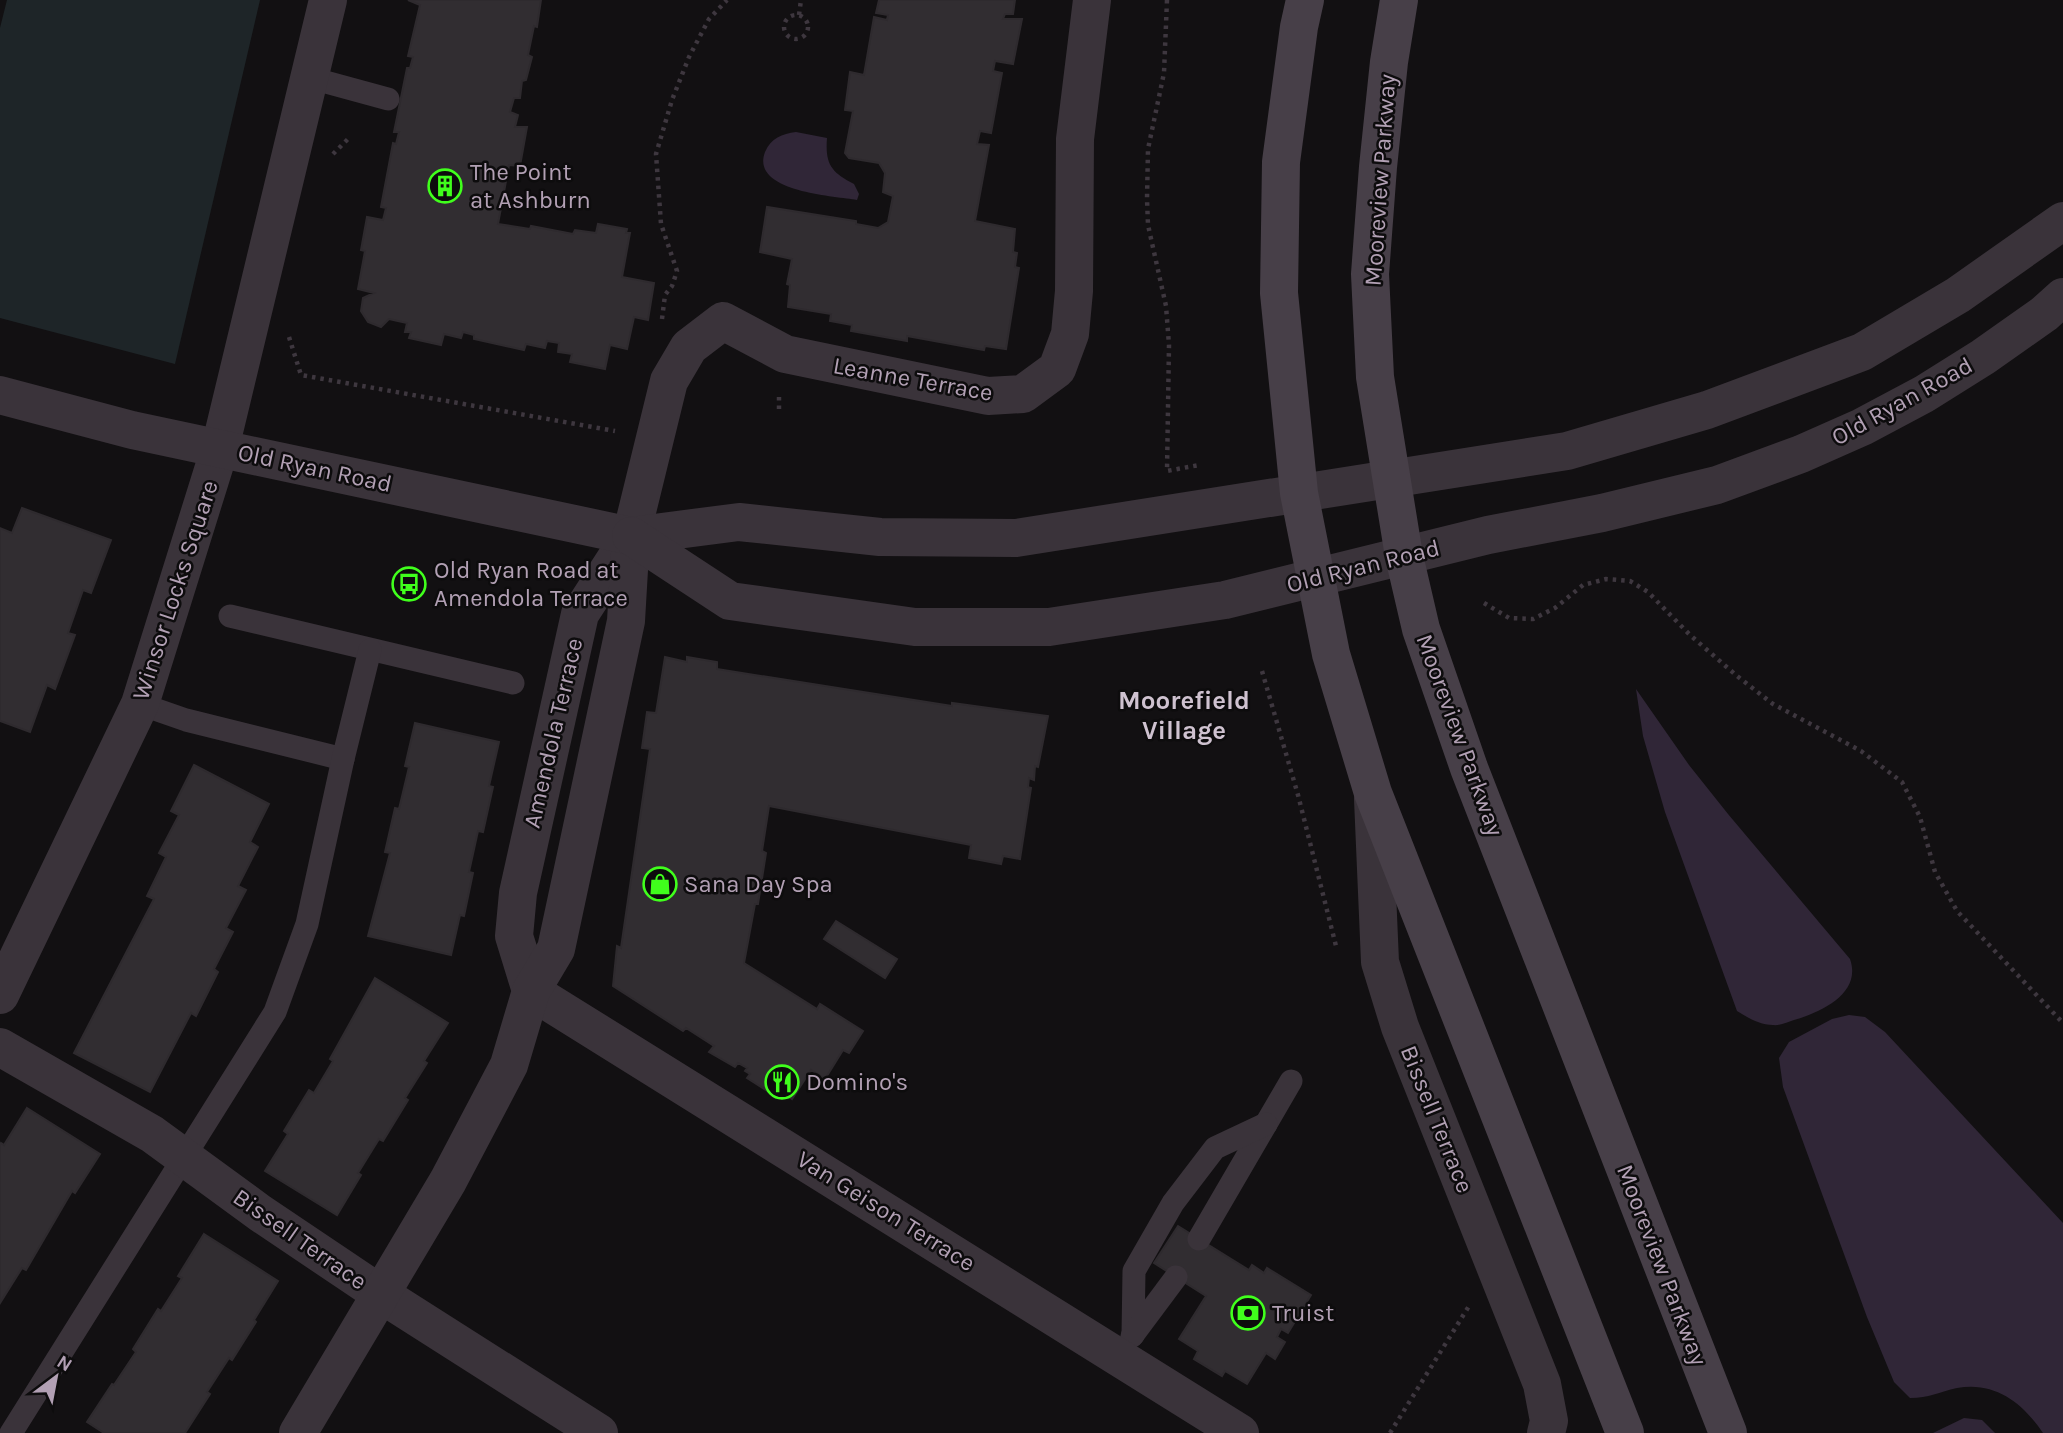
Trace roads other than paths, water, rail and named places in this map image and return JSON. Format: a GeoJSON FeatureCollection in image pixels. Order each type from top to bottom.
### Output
{"type":"FeatureCollection","features":[{"type":"Feature","properties":{"kind":"main road"},"geometry":{"type":"LineString","coordinates":[[1304,0],[1281,162],[1279,293],[1299,493],[1315,579],[1340,688],[1373,793],[1625,1433]]}},
{"type":"Feature","properties":{"kind":"main road","name":"Mooreview Parkway"},"geometry":{"type":"LineString","coordinates":[[1399,0],[1389,62],[1370,274],[1375,377],[1404,556],[1421,629],[1469,768],[1728,1433]]}},
{"type":"Feature","properties":{"kind":"street","name":"Winsor Locks Square"},"geometry":{"type":"LineString","coordinates":[[0,995],[140,704],[220,448],[328,0]]}},
{"type":"Feature","properties":{"kind":"street","name":"Leanne Terrace"},"geometry":{"type":"LineString","coordinates":[[631,536],[669,382],[689,347],[723,321],[785,354],[988,396],[1023,394],[1057,369],[1070,334],[1074,291],[1075,139],[1092,0]]}},
{"type":"Feature","properties":{"kind":"street","name":"Old Ryan Road"},"geometry":{"type":"LineString","coordinates":[[0,395],[132,430],[631,536],[739,522],[880,537],[1016,538],[1567,451],[1707,410],[1862,352],[1958,295],[2063,221]]}},
{"type":"Feature","properties":{"kind":"street","name":"Old Ryan Road"},"geometry":{"type":"LineString","coordinates":[[631,536],[730,601],[915,627],[1049,627],[1225,600],[1404,556],[1717,485],[1801,454],[1862,427],[1924,394],[2004,342],[2063,297]]}},
{"type":"Feature","properties":{"kind":"street","name":"Amendola Terrace"},"geometry":{"type":"LineString","coordinates":[[531,991],[514,936],[520,879],[580,614],[631,536]]}},
{"type":"Feature","properties":{"kind":"street","name":"Bissell Terrace"},"geometry":{"type":"LineString","coordinates":[[1373,793],[1380,962],[1400,1027],[1542,1384],[1549,1421],[1546,1433]]}},
{"type":"Feature","properties":{"kind":"street"},"geometry":{"type":"LineString","coordinates":[[298,1433],[448,1181],[509,1065],[531,991]]}},
{"type":"Feature","properties":{"kind":"street","name":"Van Geison Terrace"},"geometry":{"type":"LineString","coordinates":[[531,991],[1126,1345],[1240,1433]]}},
{"type":"Feature","properties":{"kind":"street","name":"Bissell Terrace"},"geometry":{"type":"LineString","coordinates":[[0,1047],[152,1133],[260,1213],[382,1295],[599,1433]]}},
{"type":"Feature","properties":{"kind":"lane"},"geometry":{"type":"LineString","coordinates":[[311,78],[388,99]]}},
{"type":"Feature","properties":{"kind":"lane"},"geometry":{"type":"LineString","coordinates":[[230,616],[513,683]]}},
{"type":"Feature","properties":{"kind":"lane"},"geometry":{"type":"LineString","coordinates":[[11,1433],[275,1012],[307,924],[370,650]]}},
{"type":"Feature","properties":{"kind":"lane"},"geometry":{"type":"LineString","coordinates":[[140,704],[186,720],[343,759]]}},
{"type":"Feature","properties":{"kind":"lane"},"geometry":{"type":"LineString","coordinates":[[1199,1239],[1291,1082]]}},
{"type":"Feature","properties":{"kind":"lane"},"geometry":{"type":"LineString","coordinates":[[1126,1345],[1134,1271],[1173,1203],[1215,1148],[1266,1124]]}},
{"type":"Feature","properties":{"kind":"lane"},"geometry":{"type":"LineString","coordinates":[[1126,1345],[1176,1277]]}},
{"type":"Feature","properties":{"kind":"place","name":"The Point at Ashburn"},"geometry":{"type":"Point","coordinates":[445,186]}},
{"type":"Feature","properties":{"kind":"place","name":"Old Ryan Road at Amendola Terrace"},"geometry":{"type":"Point","coordinates":[409,584]}},
{"type":"Feature","properties":{"kind":"place","name":"Sana Day Spa"},"geometry":{"type":"Point","coordinates":[660,884]}},
{"type":"Feature","properties":{"kind":"place","name":"Domino's"},"geometry":{"type":"Point","coordinates":[782,1082]}},
{"type":"Feature","properties":{"kind":"place","name":"Truist"},"geometry":{"type":"Point","coordinates":[1248,1313]}},
{"type":"Feature","properties":{"kind":"district","name":"Moorefield Village"},"geometry":{"type":"Point","coordinates":[1184,715]}}]}
